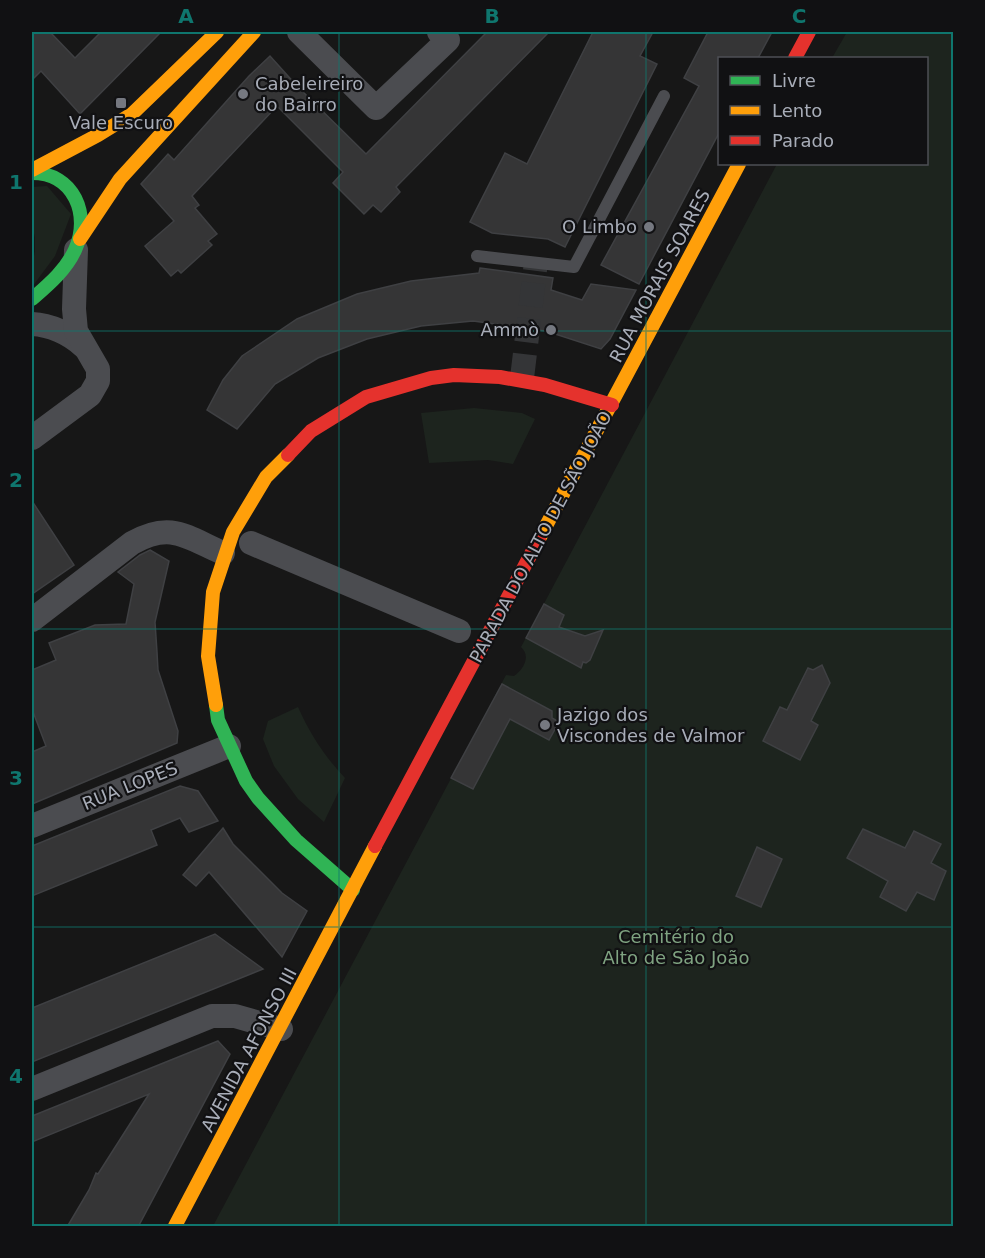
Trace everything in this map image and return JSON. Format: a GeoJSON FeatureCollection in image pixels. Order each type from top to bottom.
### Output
{"type":"FeatureCollection","features":[{"type":"Feature","properties":{"kind":"street"},"geometry":{"type":"LineString","coordinates":[[32,172],[132,114],[217,32]]}},
{"type":"Feature","properties":{"kind":"street"},"geometry":{"type":"LineString","coordinates":[[32,299],[55,279],[120,179],[254,32]]}},
{"type":"Feature","properties":{"kind":"street"},"geometry":{"type":"LineString","coordinates":[[299,32],[376,108],[448,40],[439,32]]}},
{"type":"Feature","properties":{"kind":"street"},"geometry":{"type":"LineString","coordinates":[[796,57],[809,32]]}},
{"type":"Feature","properties":{"kind":"street","name":"RUA MORAIS SOARES"},"geometry":{"type":"LineString","coordinates":[[612,405],[738,165]]}},
{"type":"Feature","properties":{"kind":"street"},"geometry":{"type":"LineString","coordinates":[[32,172],[58,178],[70,188],[79,204],[82,217],[78,245],[75,323],[83,346],[98,369],[98,381],[90,395],[32,438]]}},
{"type":"Feature","properties":{"kind":"street"},"geometry":{"type":"LineString","coordinates":[[32,324],[52,328],[83,346]]}},
{"type":"Feature","properties":{"kind":"street","name":"PARADA DO ALTO DE SÃO JOÃO"},"geometry":{"type":"LineString","coordinates":[[452,375],[499,376],[540,383],[612,405],[353,890],[281,828],[245,780],[229,746],[216,707],[208,657],[211,604],[215,578],[223,553],[243,509],[258,486],[291,448],[334,415],[363,399],[429,378],[452,375]]}},
{"type":"Feature","properties":{"kind":"street"},"geometry":{"type":"LineString","coordinates":[[32,620],[132,543],[146,535],[171,531],[223,553]]}},
{"type":"Feature","properties":{"kind":"street","name":"PARADA DO ALTO DE SÃO JOÃO"},"geometry":{"type":"LineString","coordinates":[[251,543],[459,631]]}},
{"type":"Feature","properties":{"kind":"street","name":"RUA LOPES"},"geometry":{"type":"LineString","coordinates":[[32,826],[229,746]]}},
{"type":"Feature","properties":{"kind":"street","name":"AVENIDA AFONSO III"},"geometry":{"type":"LineString","coordinates":[[175,1227],[353,890]]}},
{"type":"Feature","properties":{"kind":"street"},"geometry":{"type":"LineString","coordinates":[[32,1089],[212,1016],[235,1016],[281,1029]]}},
{"type":"Feature","properties":{"kind":"lane"},"geometry":{"type":"LineString","coordinates":[[477,256],[574,267],[664,96]]}},
{"type":"Feature","properties":{"kind":"green space","name":"Cemitério do Alto de São João"},"geometry":{"type":"Polygon","coordinates":[[[847,32],[953,32],[953,1226],[213,1226],[506,675],[514,676],[521,670],[526,654],[521,647],[776,165],[928,165],[928,57],[833,57],[847,32]]]}},
{"type":"Feature","properties":{"kind":"green space"},"geometry":{"type":"Polygon","coordinates":[[[47,186],[71,214],[55,256],[32,287],[35,238],[32,224],[32,187],[47,186]]]}},
{"type":"Feature","properties":{"kind":"green space"},"geometry":{"type":"Polygon","coordinates":[[[474,408],[522,413],[535,419],[513,464],[488,460],[429,463],[421,413],[474,408]]]}},
{"type":"Feature","properties":{"kind":"green space"},"geometry":{"type":"Polygon","coordinates":[[[298,707],[318,745],[345,778],[324,822],[298,799],[274,766],[263,739],[268,721],[298,707]]]}},
{"type":"Feature","properties":{"kind":"building"},"geometry":{"type":"Polygon","coordinates":[[[32,32],[50,32],[75,58],[101,32],[161,32],[80,114],[41,71],[32,80],[32,32]]]}},
{"type":"Feature","properties":{"kind":"building"},"geometry":{"type":"Polygon","coordinates":[[[487,32],[549,32],[396,187],[400,192],[381,212],[373,205],[364,214],[333,183],[343,172],[277,106],[192,196],[199,205],[195,208],[217,234],[208,241],[212,245],[181,273],[178,270],[171,276],[145,246],[174,221],[141,184],[168,154],[174,160],[249,76],[270,56],[366,154],[487,32]]]}},
{"type":"Feature","properties":{"kind":"building"},"geometry":{"type":"Polygon","coordinates":[[[593,32],[653,32],[640,56],[657,64],[565,247],[548,239],[492,233],[470,222],[505,153],[527,164],[593,32]]]}},
{"type":"Feature","properties":{"kind":"building"},"geometry":{"type":"Polygon","coordinates":[[[708,32],[772,32],[759,57],[718,57],[718,135],[639,284],[601,265],[699,86],[684,78],[708,32]]]}},
{"type":"Feature","properties":{"kind":"building"},"geometry":{"type":"Polygon","coordinates":[[[480,268],[553,278],[551,290],[582,300],[591,284],[636,290],[610,339],[601,349],[546,331],[473,321],[421,326],[367,339],[318,358],[275,384],[237,429],[207,410],[223,380],[242,356],[297,319],[357,294],[411,281],[479,273],[480,268]]]}},
{"type":"Feature","properties":{"kind":"building"},"geometry":{"type":"Polygon","coordinates":[[[32,501],[74,565],[32,594],[32,501]]]}},
{"type":"Feature","properties":{"kind":"building"},"geometry":{"type":"Polygon","coordinates":[[[150,550],[169,561],[155,622],[158,670],[178,731],[177,743],[32,804],[32,752],[46,746],[32,709],[32,670],[56,660],[49,643],[95,625],[126,624],[134,584],[118,572],[150,550]]]}},
{"type":"Feature","properties":{"kind":"building"},"geometry":{"type":"Polygon","coordinates":[[[544,604],[564,615],[559,627],[585,636],[603,630],[590,660],[583,662],[581,668],[526,638],[544,604]]]}},
{"type":"Feature","properties":{"kind":"building"},"geometry":{"type":"Polygon","coordinates":[[[822,665],[830,683],[811,721],[818,725],[800,760],[763,741],[780,707],[787,710],[808,668],[813,670],[822,665]]]}},
{"type":"Feature","properties":{"kind":"building"},"geometry":{"type":"Polygon","coordinates":[[[502,684],[552,711],[552,718],[559,722],[549,740],[510,719],[473,789],[451,778],[502,684]]]}},
{"type":"Feature","properties":{"kind":"building"},"geometry":{"type":"Polygon","coordinates":[[[180,786],[198,791],[218,821],[189,832],[180,818],[151,830],[157,845],[32,896],[32,846],[180,786]]]}},
{"type":"Feature","properties":{"kind":"building"},"geometry":{"type":"Polygon","coordinates":[[[223,828],[233,844],[282,893],[307,911],[282,957],[209,872],[196,886],[183,875],[223,828]]]}},
{"type":"Feature","properties":{"kind":"building"},"geometry":{"type":"Polygon","coordinates":[[[863,829],[905,848],[914,831],[941,844],[931,863],[946,871],[934,900],[917,892],[906,911],[880,897],[888,881],[847,858],[863,829]]]}},
{"type":"Feature","properties":{"kind":"building"},"geometry":{"type":"Polygon","coordinates":[[[757,847],[782,859],[761,907],[736,896],[757,847]]]}},
{"type":"Feature","properties":{"kind":"building"},"geometry":{"type":"Polygon","coordinates":[[[215,934],[263,969],[32,1062],[32,1008],[215,934]]]}},
{"type":"Feature","properties":{"kind":"building"},"geometry":{"type":"Polygon","coordinates":[[[218,1041],[230,1054],[138,1227],[67,1227],[89,1190],[96,1173],[98,1174],[149,1094],[32,1142],[32,1116],[218,1041]]]}},
{"type":"Feature","properties":{"kind":"tunnel"},"geometry":{"type":"LineString","coordinates":[[522,378],[536,262]]}},
{"type":"Feature","properties":{"kind":"traffic: fast"},"geometry":{"type":"LineString","coordinates":[[32,173],[47,175],[59,180],[68,188],[80,210],[81,223],[75,250],[67,264],[32,299]]}},
{"type":"Feature","properties":{"kind":"traffic: fast"},"geometry":{"type":"LineString","coordinates":[[216,705],[218,720],[246,781],[258,798],[296,840],[353,890]]}},
{"type":"Feature","properties":{"kind":"traffic: slow"},"geometry":{"type":"LineString","coordinates":[[32,170],[132,114],[217,32]]}},
{"type":"Feature","properties":{"kind":"traffic: slow"},"geometry":{"type":"LineString","coordinates":[[80,239],[120,179],[254,32]]}},
{"type":"Feature","properties":{"kind":"traffic: slow"},"geometry":{"type":"LineString","coordinates":[[539,539],[738,165]]}},
{"type":"Feature","properties":{"kind":"traffic: slow"},"geometry":{"type":"LineString","coordinates":[[216,705],[208,656],[213,592],[233,532],[266,477],[288,455]]}},
{"type":"Feature","properties":{"kind":"traffic: slow"},"geometry":{"type":"LineString","coordinates":[[175,1226],[375,846]]}},
{"type":"Feature","properties":{"kind":"traffic: jam"},"geometry":{"type":"LineString","coordinates":[[796,57],[809,32]]}},
{"type":"Feature","properties":{"kind":"traffic: jam"},"geometry":{"type":"LineString","coordinates":[[288,455],[311,431],[366,397],[431,378],[454,375],[500,377],[545,385],[612,405]]}},
{"type":"Feature","properties":{"kind":"traffic: jam"},"geometry":{"type":"LineString","coordinates":[[375,846],[539,539]]}},
{"type":"Feature","properties":{"kind":"place","name":"Cabeleireiro do Bairro"},"geometry":{"type":"Point","coordinates":[243,94]}},
{"type":"Feature","properties":{"kind":"place","name":"Vale Escuro"},"geometry":{"type":"Point","coordinates":[121,103]}},
{"type":"Feature","properties":{"kind":"place","name":"O Limbo"},"geometry":{"type":"Point","coordinates":[649,227]}},
{"type":"Feature","properties":{"kind":"place","name":"Ammò"},"geometry":{"type":"Point","coordinates":[551,330]}},
{"type":"Feature","properties":{"kind":"place","name":"Jazigo dos Viscondes de Valmor"},"geometry":{"type":"Point","coordinates":[545,725]}}]}
